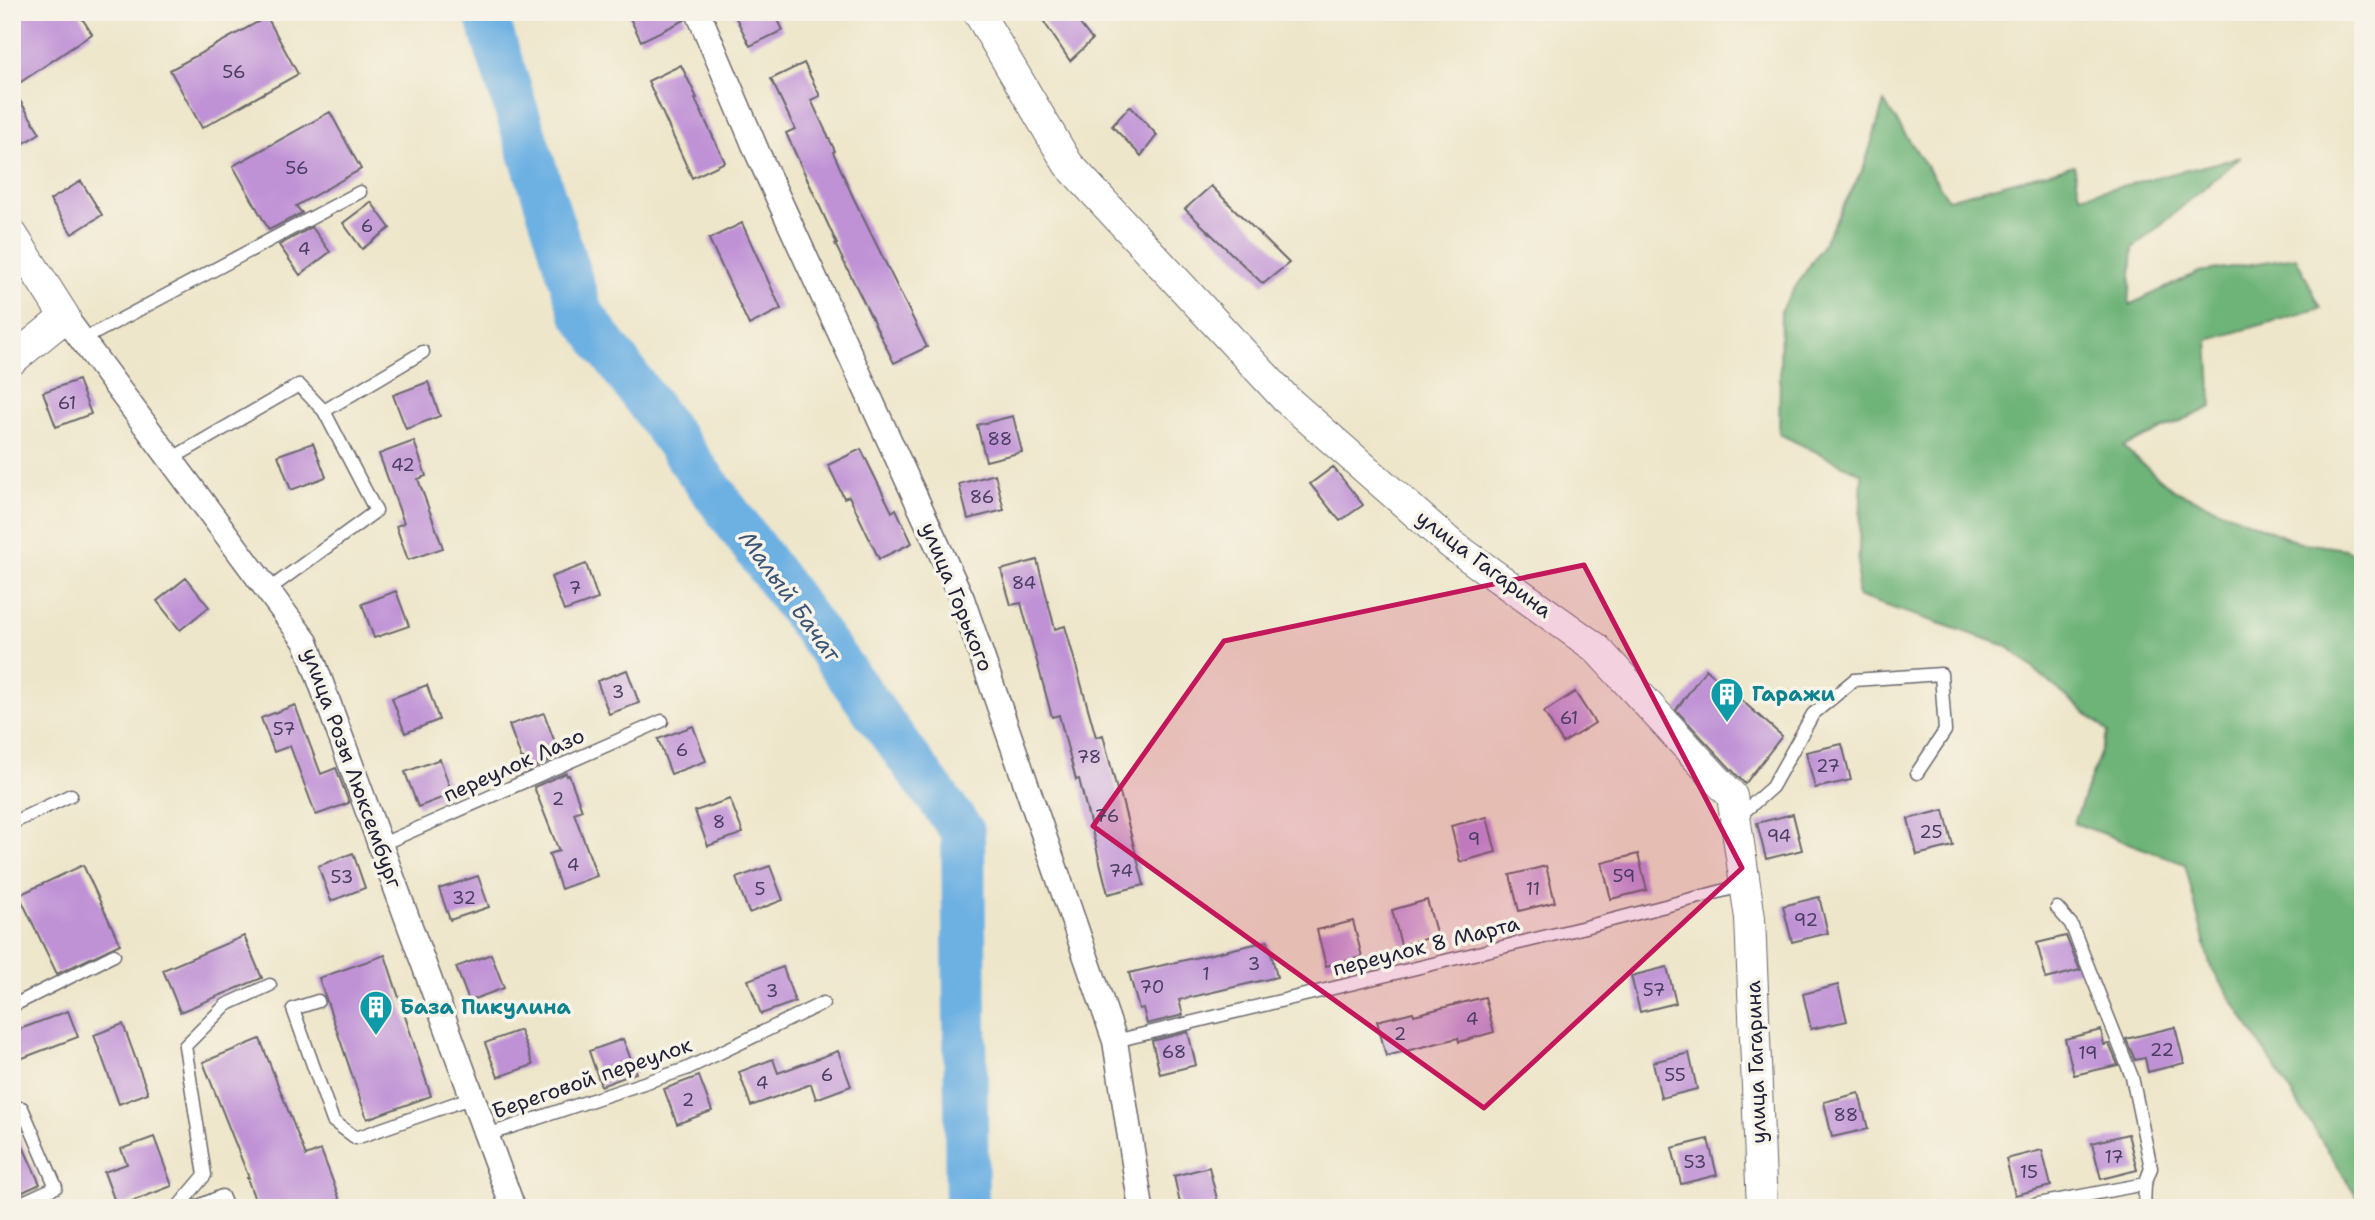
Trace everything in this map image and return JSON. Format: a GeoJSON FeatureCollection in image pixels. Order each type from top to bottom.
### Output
{"type":"FeatureCollection","features":[{"type":"Feature","properties":{"kind":"street","name":"улица Горького"},"geometry":{"type":"LineString","coordinates":[[698,12],[758,154],[962,599],[1115,1041],[1141,1208]]}},
{"type":"Feature","properties":{"kind":"street","name":"улица Гагарина"},"geometry":{"type":"LineString","coordinates":[[978,12],[1068,164],[1286,399],[1451,544],[1596,648],[1732,796],[1750,918],[1762,1208]]}},
{"type":"Feature","properties":{"kind":"street","name":"улица Розы Люксембург"},"geometry":{"type":"LineString","coordinates":[[12,234],[65,317],[306,642],[513,1208]]}},
{"type":"Feature","properties":{"kind":"street"},"geometry":{"type":"LineString","coordinates":[[12,360],[65,317]]}},
{"type":"Feature","properties":{"kind":"lane"},"geometry":{"type":"LineString","coordinates":[[82,340],[360,191]]}},
{"type":"Feature","properties":{"kind":"lane"},"geometry":{"type":"LineString","coordinates":[[324,411],[423,352]]}},
{"type":"Feature","properties":{"kind":"lane"},"geometry":{"type":"LineString","coordinates":[[171,459],[299,385],[324,411],[376,511],[268,590]]}},
{"type":"Feature","properties":{"kind":"lane"},"geometry":{"type":"LineString","coordinates":[[1735,819],[1772,788],[1813,715],[1854,680],[1941,674],[1945,731],[1917,773]]}},
{"type":"Feature","properties":{"kind":"lane","name":"переулок Лазо"},"geometry":{"type":"LineString","coordinates":[[380,845],[662,721]]}},
{"type":"Feature","properties":{"kind":"lane"},"geometry":{"type":"LineString","coordinates":[[12,822],[71,795]]}},
{"type":"Feature","properties":{"kind":"lane","name":"переулок 8 Марта"},"geometry":{"type":"LineString","coordinates":[[1115,1041],[1585,927],[1745,885]]}},
{"type":"Feature","properties":{"kind":"lane"},"geometry":{"type":"LineString","coordinates":[[2057,908],[2071,923],[2132,1077],[2151,1168],[2145,1184],[2144,1208]]}},
{"type":"Feature","properties":{"kind":"lane"},"geometry":{"type":"LineString","coordinates":[[12,1006],[114,955]]}},
{"type":"Feature","properties":{"kind":"lane"},"geometry":{"type":"LineString","coordinates":[[177,1208],[205,1175],[185,1046],[226,1005],[270,985]]}},
{"type":"Feature","properties":{"kind":"lane"},"geometry":{"type":"LineString","coordinates":[[318,1001],[293,1009],[333,1121],[356,1138],[473,1097]]}},
{"type":"Feature","properties":{"kind":"lane","name":"Береговой переулок"},"geometry":{"type":"LineString","coordinates":[[487,1135],[686,1069],[823,1003]]}},
{"type":"Feature","properties":{"kind":"lane"},"geometry":{"type":"LineString","coordinates":[[12,1112],[22,1108],[56,1187],[12,1207]]}},
{"type":"Feature","properties":{"kind":"lane"},"geometry":{"type":"LineString","coordinates":[[2017,1208],[2145,1184]]}},
{"type":"Feature","properties":{"kind":"lane"},"geometry":{"type":"LineString","coordinates":[[194,1208],[222,1196],[227,1208]]}},
{"type":"Feature","properties":{"kind":"highlighted area"},"geometry":{"type":"Polygon","coordinates":[[[1584,565],[1742,868],[1484,1108],[1093,826],[1224,641],[1584,565]]]}},
{"type":"Feature","properties":{"kind":"green space"},"geometry":{"type":"Polygon","coordinates":[[[1884,102],[1948,199],[2074,165],[2080,196],[2241,157],[2133,248],[2129,305],[2199,272],[2296,257],[2321,308],[2208,340],[2212,407],[2123,447],[2173,490],[2297,542],[2345,549],[2363,559],[2363,1206],[2210,965],[2185,864],[2074,823],[2108,732],[2007,646],[1857,596],[1862,474],[1779,434],[1781,309],[1821,248],[1864,167],[1884,102]]]}},
{"type":"Feature","properties":{"kind":"building"},"geometry":{"type":"Polygon","coordinates":[[[12,12],[78,12],[92,34],[12,88],[12,12]]]}},
{"type":"Feature","properties":{"kind":"building"},"geometry":{"type":"Polygon","coordinates":[[[627,12],[683,12],[685,20],[641,41],[627,12]]]}},
{"type":"Feature","properties":{"kind":"building"},"geometry":{"type":"Polygon","coordinates":[[[733,12],[774,12],[783,30],[750,46],[733,12]]]}},
{"type":"Feature","properties":{"kind":"building"},"geometry":{"type":"Polygon","coordinates":[[[1054,12],[1071,12],[1092,40],[1070,61],[1044,22],[1054,12]]]}},
{"type":"Feature","properties":{"kind":"building"},"geometry":{"type":"Polygon","coordinates":[[[267,17],[298,74],[202,128],[170,70],[267,17]]]}},
{"type":"Feature","properties":{"kind":"building"},"geometry":{"type":"Polygon","coordinates":[[[804,63],[820,96],[811,100],[835,151],[833,152],[927,347],[894,363],[835,244],[786,133],[795,129],[771,79],[804,63]]]}},
{"type":"Feature","properties":{"kind":"building"},"geometry":{"type":"Polygon","coordinates":[[[681,65],[725,162],[692,178],[648,81],[681,65]]]}},
{"type":"Feature","properties":{"kind":"building"},"geometry":{"type":"Polygon","coordinates":[[[12,88],[40,133],[12,151],[12,88]]]}},
{"type":"Feature","properties":{"kind":"building"},"geometry":{"type":"Polygon","coordinates":[[[1130,106],[1157,135],[1141,156],[1112,126],[1130,106]]]}},
{"type":"Feature","properties":{"kind":"building"},"geometry":{"type":"Polygon","coordinates":[[[330,112],[361,169],[296,206],[302,213],[269,230],[233,166],[330,112]]]}},
{"type":"Feature","properties":{"kind":"building"},"geometry":{"type":"Polygon","coordinates":[[[81,181],[102,215],[72,234],[50,200],[81,181]]]}},
{"type":"Feature","properties":{"kind":"building"},"geometry":{"type":"Polygon","coordinates":[[[1211,186],[1289,263],[1263,284],[1185,209],[1211,186]]]}},
{"type":"Feature","properties":{"kind":"building"},"geometry":{"type":"Polygon","coordinates":[[[371,202],[390,228],[362,249],[343,223],[371,202]]]}},
{"type":"Feature","properties":{"kind":"building"},"geometry":{"type":"Polygon","coordinates":[[[742,223],[781,309],[749,325],[709,239],[742,223]]]}},
{"type":"Feature","properties":{"kind":"building"},"geometry":{"type":"Polygon","coordinates":[[[312,227],[330,252],[300,275],[279,245],[312,227]]]}},
{"type":"Feature","properties":{"kind":"building"},"geometry":{"type":"Polygon","coordinates":[[[78,380],[91,414],[56,427],[43,392],[78,380]]]}},
{"type":"Feature","properties":{"kind":"building"},"geometry":{"type":"Polygon","coordinates":[[[428,382],[440,416],[406,429],[393,395],[428,382]]]}},
{"type":"Feature","properties":{"kind":"building"},"geometry":{"type":"Polygon","coordinates":[[[1013,416],[1022,452],[986,461],[977,425],[1013,416]]]}},
{"type":"Feature","properties":{"kind":"building"},"geometry":{"type":"Polygon","coordinates":[[[414,441],[426,476],[418,479],[443,548],[408,560],[396,526],[404,523],[379,454],[414,441]]]}},
{"type":"Feature","properties":{"kind":"building"},"geometry":{"type":"Polygon","coordinates":[[[313,443],[326,477],[291,490],[278,455],[313,443]]]}},
{"type":"Feature","properties":{"kind":"building"},"geometry":{"type":"Polygon","coordinates":[[[861,449],[892,512],[896,509],[912,543],[879,559],[849,496],[844,498],[828,465],[861,449]]]}},
{"type":"Feature","properties":{"kind":"building"},"geometry":{"type":"Polygon","coordinates":[[[1333,467],[1363,505],[1340,521],[1310,484],[1333,467]]]}},
{"type":"Feature","properties":{"kind":"building"},"geometry":{"type":"Polygon","coordinates":[[[995,474],[1004,510],[968,519],[959,484],[995,474]]]}},
{"type":"Feature","properties":{"kind":"building"},"geometry":{"type":"Polygon","coordinates":[[[1037,560],[1055,629],[1065,626],[1096,737],[1103,735],[1144,885],[1108,894],[1079,779],[1076,780],[1059,715],[1052,717],[1021,603],[1011,605],[1001,570],[1037,560]]]}},
{"type":"Feature","properties":{"kind":"building"},"geometry":{"type":"Polygon","coordinates":[[[586,564],[598,599],[564,611],[551,577],[586,564]]]}},
{"type":"Feature","properties":{"kind":"building"},"geometry":{"type":"Polygon","coordinates":[[[186,578],[209,607],[180,630],[157,601],[186,578]]]}},
{"type":"Feature","properties":{"kind":"building"},"geometry":{"type":"Polygon","coordinates":[[[396,591],[409,626],[374,638],[362,604],[396,591]]]}},
{"type":"Feature","properties":{"kind":"building","name":"Гаражи"},"geometry":{"type":"Polygon","coordinates":[[[1706,669],[1782,736],[1745,784],[1676,710],[1706,669]]]}},
{"type":"Feature","properties":{"kind":"building"},"geometry":{"type":"Polygon","coordinates":[[[627,670],[639,703],[609,714],[597,681],[627,670]]]}},
{"type":"Feature","properties":{"kind":"building"},"geometry":{"type":"Polygon","coordinates":[[[427,685],[439,720],[405,733],[392,698],[427,685]]]}},
{"type":"Feature","properties":{"kind":"building"},"geometry":{"type":"Polygon","coordinates":[[[1575,692],[1595,723],[1563,743],[1544,712],[1575,692]]]}},
{"type":"Feature","properties":{"kind":"building"},"geometry":{"type":"Polygon","coordinates":[[[295,705],[321,774],[336,768],[349,803],[316,815],[290,746],[274,752],[261,718],[295,705]]]}},
{"type":"Feature","properties":{"kind":"building"},"geometry":{"type":"Polygon","coordinates":[[[544,713],[560,756],[528,770],[509,725],[544,713]]]}},
{"type":"Feature","properties":{"kind":"building"},"geometry":{"type":"Polygon","coordinates":[[[693,726],[706,761],[671,774],[658,739],[693,726]]]}},
{"type":"Feature","properties":{"kind":"building"},"geometry":{"type":"Polygon","coordinates":[[[1842,744],[1851,780],[1815,788],[1806,752],[1842,744]]]}},
{"type":"Feature","properties":{"kind":"building"},"geometry":{"type":"Polygon","coordinates":[[[440,759],[452,794],[418,807],[405,772],[440,759]]]}},
{"type":"Feature","properties":{"kind":"building"},"geometry":{"type":"Polygon","coordinates":[[[566,773],[582,810],[574,813],[597,876],[561,889],[549,854],[559,851],[534,787],[566,773]]]}},
{"type":"Feature","properties":{"kind":"building"},"geometry":{"type":"Polygon","coordinates":[[[730,799],[743,833],[708,846],[695,811],[730,799]]]}},
{"type":"Feature","properties":{"kind":"building"},"geometry":{"type":"Polygon","coordinates":[[[1944,810],[1953,846],[1917,855],[1908,819],[1944,810]]]}},
{"type":"Feature","properties":{"kind":"building"},"geometry":{"type":"Polygon","coordinates":[[[1793,814],[1802,850],[1766,859],[1757,823],[1793,814]]]}},
{"type":"Feature","properties":{"kind":"building"},"geometry":{"type":"Polygon","coordinates":[[[1487,817],[1496,852],[1460,862],[1451,826],[1487,817]]]}},
{"type":"Feature","properties":{"kind":"building"},"geometry":{"type":"Polygon","coordinates":[[[353,853],[365,888],[331,901],[318,866],[353,853]]]}},
{"type":"Feature","properties":{"kind":"building"},"geometry":{"type":"Polygon","coordinates":[[[1638,854],[1647,890],[1611,899],[1602,863],[1638,854]]]}},
{"type":"Feature","properties":{"kind":"building"},"geometry":{"type":"Polygon","coordinates":[[[83,865],[120,944],[57,974],[19,895],[83,865]]]}},
{"type":"Feature","properties":{"kind":"building"},"geometry":{"type":"Polygon","coordinates":[[[770,866],[783,900],[749,913],[736,878],[770,866]]]}},
{"type":"Feature","properties":{"kind":"building"},"geometry":{"type":"Polygon","coordinates":[[[1546,866],[1555,902],[1519,911],[1510,875],[1546,866]]]}},
{"type":"Feature","properties":{"kind":"building"},"geometry":{"type":"Polygon","coordinates":[[[478,876],[489,907],[450,920],[439,889],[478,876]]]}},
{"type":"Feature","properties":{"kind":"building"},"geometry":{"type":"Polygon","coordinates":[[[1819,897],[1828,933],[1792,942],[1783,906],[1819,897]]]}},
{"type":"Feature","properties":{"kind":"building"},"geometry":{"type":"Polygon","coordinates":[[[1427,900],[1437,936],[1401,945],[1392,910],[1427,900]]]}},
{"type":"Feature","properties":{"kind":"building"},"geometry":{"type":"Polygon","coordinates":[[[1353,921],[1362,957],[1326,966],[1317,930],[1353,921]]]}},
{"type":"Feature","properties":{"kind":"building"},"geometry":{"type":"Polygon","coordinates":[[[244,936],[262,978],[180,1012],[163,970],[244,936]]]}},
{"type":"Feature","properties":{"kind":"building"},"geometry":{"type":"Polygon","coordinates":[[[2066,936],[2080,970],[2046,979],[2037,943],[2066,936]]]}},
{"type":"Feature","properties":{"kind":"building"},"geometry":{"type":"Polygon","coordinates":[[[1268,941],[1277,977],[1179,1000],[1183,1015],[1147,1024],[1143,1008],[1139,1009],[1129,973],[1268,941]]]}},
{"type":"Feature","properties":{"kind":"building"},"geometry":{"type":"Polygon","coordinates":[[[491,954],[504,988],[469,1001],[456,967],[491,954]]]}},
{"type":"Feature","properties":{"kind":"building","name":"База Пикулина"},"geometry":{"type":"Polygon","coordinates":[[[385,955],[431,1096],[367,1119],[319,978],[385,955]]]}},
{"type":"Feature","properties":{"kind":"building"},"geometry":{"type":"Polygon","coordinates":[[[783,967],[795,1002],[761,1014],[748,980],[783,967]]]}},
{"type":"Feature","properties":{"kind":"building"},"geometry":{"type":"Polygon","coordinates":[[[1667,967],[1676,1003],[1640,1012],[1631,976],[1667,967]]]}},
{"type":"Feature","properties":{"kind":"building"},"geometry":{"type":"Polygon","coordinates":[[[1838,985],[1847,1021],[1811,1029],[1803,994],[1838,985]]]}},
{"type":"Feature","properties":{"kind":"building"},"geometry":{"type":"Polygon","coordinates":[[[1485,997],[1494,1032],[1459,1042],[1458,1038],[1386,1056],[1377,1021],[1413,1012],[1414,1015],[1485,997]]]}},
{"type":"Feature","properties":{"kind":"building"},"geometry":{"type":"Polygon","coordinates":[[[68,1011],[78,1037],[12,1062],[12,1032],[68,1011]]]}},
{"type":"Feature","properties":{"kind":"building"},"geometry":{"type":"Polygon","coordinates":[[[123,1024],[148,1093],[119,1104],[94,1035],[123,1024]]]}},
{"type":"Feature","properties":{"kind":"building"},"geometry":{"type":"Polygon","coordinates":[[[2175,1027],[2184,1063],[2148,1072],[2145,1058],[2135,1060],[2126,1039],[2175,1027]]]}},
{"type":"Feature","properties":{"kind":"building"},"geometry":{"type":"Polygon","coordinates":[[[520,1030],[533,1065],[498,1077],[485,1043],[520,1030]]]}},
{"type":"Feature","properties":{"kind":"building"},"geometry":{"type":"Polygon","coordinates":[[[2101,1030],[2104,1045],[2109,1044],[2118,1065],[2074,1075],[2065,1039],[2101,1030]]]}},
{"type":"Feature","properties":{"kind":"building"},"geometry":{"type":"Polygon","coordinates":[[[1188,1032],[1196,1065],[1160,1074],[1152,1041],[1188,1032]]]}},
{"type":"Feature","properties":{"kind":"building"},"geometry":{"type":"Polygon","coordinates":[[[260,1039],[306,1156],[321,1150],[343,1208],[258,1208],[249,1178],[203,1062],[260,1039]]]}},
{"type":"Feature","properties":{"kind":"building"},"geometry":{"type":"Polygon","coordinates":[[[623,1039],[636,1073],[601,1086],[589,1051],[623,1039]]]}},
{"type":"Feature","properties":{"kind":"building"},"geometry":{"type":"Polygon","coordinates":[[[838,1051],[851,1086],[816,1099],[811,1084],[751,1106],[739,1072],[773,1059],[778,1073],[838,1051]]]}},
{"type":"Feature","properties":{"kind":"building"},"geometry":{"type":"Polygon","coordinates":[[[1689,1053],[1697,1089],[1661,1098],[1653,1062],[1689,1053]]]}},
{"type":"Feature","properties":{"kind":"building"},"geometry":{"type":"Polygon","coordinates":[[[699,1076],[712,1111],[677,1124],[664,1089],[699,1076]]]}},
{"type":"Feature","properties":{"kind":"building"},"geometry":{"type":"Polygon","coordinates":[[[1859,1093],[1868,1129],[1832,1137],[1824,1102],[1859,1093]]]}},
{"type":"Feature","properties":{"kind":"building"},"geometry":{"type":"Polygon","coordinates":[[[12,1122],[40,1184],[12,1197],[12,1122]]]}},
{"type":"Feature","properties":{"kind":"building"},"geometry":{"type":"Polygon","coordinates":[[[2128,1134],[2137,1170],[2101,1179],[2092,1143],[2128,1134]]]}},
{"type":"Feature","properties":{"kind":"building"},"geometry":{"type":"Polygon","coordinates":[[[154,1137],[172,1186],[117,1207],[104,1172],[127,1164],[121,1149],[154,1137]]]}},
{"type":"Feature","properties":{"kind":"building"},"geometry":{"type":"Polygon","coordinates":[[[1708,1139],[1717,1175],[1681,1184],[1672,1148],[1708,1139]]]}},
{"type":"Feature","properties":{"kind":"building"},"geometry":{"type":"Polygon","coordinates":[[[2042,1150],[2051,1186],[2015,1195],[2006,1159],[2042,1150]]]}},
{"type":"Feature","properties":{"kind":"building"},"geometry":{"type":"Polygon","coordinates":[[[1209,1167],[1218,1203],[1199,1208],[1181,1208],[1174,1176],[1209,1167]]]}},
{"type":"Feature","properties":{"kind":"waterway","name":"Малый Бачат"},"geometry":{"type":"LineString","coordinates":[[485,12],[581,312],[963,832],[967,1208]]}},
{"type":"Feature","properties":{"kind":"place","name":"Гаражи"},"geometry":{"type":"Point","coordinates":[1727,724]}},
{"type":"Feature","properties":{"kind":"place","name":"База Пикулина"},"geometry":{"type":"Point","coordinates":[376,1037]}}]}
